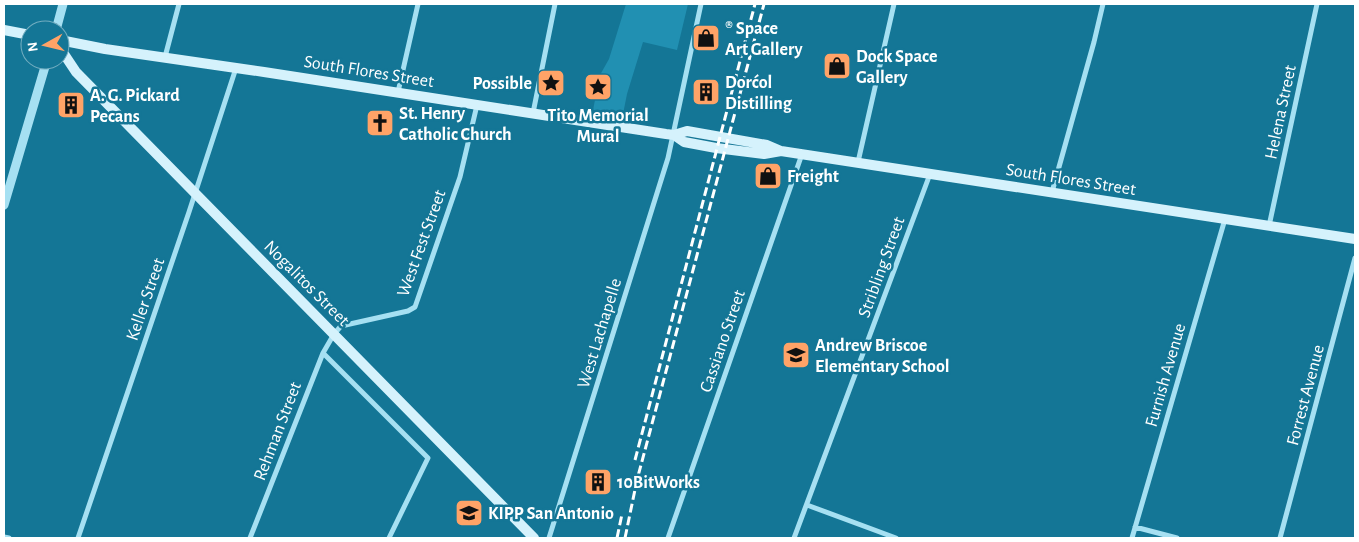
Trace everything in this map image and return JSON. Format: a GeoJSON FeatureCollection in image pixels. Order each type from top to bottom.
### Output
{"type":"FeatureCollection","features":[{"type":"Feature","properties":{"kind":"main road"},"geometry":{"type":"LineString","coordinates":[[4,30],[20,33]]}},
{"type":"Feature","properties":{"kind":"main road","name":"South Flores Street"},"geometry":{"type":"LineString","coordinates":[[70,42],[105,49],[674,135],[684,142],[716,148],[764,154],[781,151],[1355,239]]}},
{"type":"Feature","properties":{"kind":"main road","name":"Nogalitos Street"},"geometry":{"type":"LineString","coordinates":[[70,63],[76,72],[534,538]]}},
{"type":"Feature","properties":{"kind":"street"},"geometry":{"type":"LineString","coordinates":[[59,20],[63,4]]}},
{"type":"Feature","properties":{"kind":"street"},"geometry":{"type":"LineString","coordinates":[[165,58],[179,4]]}},
{"type":"Feature","properties":{"kind":"street"},"geometry":{"type":"LineString","coordinates":[[398,92],[418,4]]}},
{"type":"Feature","properties":{"kind":"street"},"geometry":{"type":"LineString","coordinates":[[533,113],[555,4]]}},
{"type":"Feature","properties":{"kind":"street","name":"West Lachapelle"},"geometry":{"type":"LineString","coordinates":[[550,536],[668,158],[701,4]]}},
{"type":"Feature","properties":{"kind":"street"},"geometry":{"type":"LineString","coordinates":[[858,162],[894,4]]}},
{"type":"Feature","properties":{"kind":"street"},"geometry":{"type":"LineString","coordinates":[[1052,192],[1103,4]]}},
{"type":"Feature","properties":{"kind":"street","name":"Helena Street"},"geometry":{"type":"LineString","coordinates":[[1269,226],[1317,4]]}},
{"type":"Feature","properties":{"kind":"street","name":"Keller Street"},"geometry":{"type":"LineString","coordinates":[[78,538],[236,68]]}},
{"type":"Feature","properties":{"kind":"street"},"geometry":{"type":"LineString","coordinates":[[4,205],[44,70]]}},
{"type":"Feature","properties":{"kind":"street","name":"West Fest Street"},"geometry":{"type":"LineString","coordinates":[[334,334],[341,326],[351,322],[408,311],[415,307],[460,177],[477,104]]}},
{"type":"Feature","properties":{"kind":"street","name":"Cassiano Street"},"geometry":{"type":"LineString","coordinates":[[668,538],[802,154]]}},
{"type":"Feature","properties":{"kind":"street","name":"Stribling Street"},"geometry":{"type":"LineString","coordinates":[[794,538],[930,174]]}},
{"type":"Feature","properties":{"kind":"street","name":"Furnish Avenue"},"geometry":{"type":"LineString","coordinates":[[1132,538],[1225,219]]}},
{"type":"Feature","properties":{"kind":"street","name":"Forrest Avenue"},"geometry":{"type":"LineString","coordinates":[[1280,538],[1355,258]]}},
{"type":"Feature","properties":{"kind":"street","name":"Rehman Street"},"geometry":{"type":"LineString","coordinates":[[250,538],[323,353],[334,334]]}},
{"type":"Feature","properties":{"kind":"street"},"geometry":{"type":"LineString","coordinates":[[323,353],[428,458],[389,538]]}},
{"type":"Feature","properties":{"kind":"street"},"geometry":{"type":"LineString","coordinates":[[807,506],[896,538]]}},
{"type":"Feature","properties":{"kind":"street"},"geometry":{"type":"LineString","coordinates":[[1135,527],[1177,538]]}},
{"type":"Feature","properties":{"kind":"street"},"geometry":{"type":"LineString","coordinates":[[4,537],[9,538]]}},
{"type":"Feature","properties":{"kind":"shaded area"},"geometry":{"type":"Polygon","coordinates":[[[626,4],[688,4],[677,50],[643,42],[623,114],[593,110],[600,75],[609,59],[626,4]]]}},
{"type":"Feature","properties":{"kind":"railway"},"geometry":{"type":"LineString","coordinates":[[635,460],[755,4]]}},
{"type":"Feature","properties":{"kind":"railway"},"geometry":{"type":"LineString","coordinates":[[625,538],[637,480],[764,4]]}},
{"type":"Feature","properties":{"kind":"railway"},"geometry":{"type":"LineString","coordinates":[[617,538],[622,514]]}},
{"type":"Feature","properties":{"kind":"place","name":"® Space Art Gallery"},"geometry":{"type":"Point","coordinates":[706,38]}},
{"type":"Feature","properties":{"kind":"place","name":"Dock Space Gallery"},"geometry":{"type":"Point","coordinates":[837,66]}},
{"type":"Feature","properties":{"kind":"place","name":"Possible"},"geometry":{"type":"Point","coordinates":[551,83]}},
{"type":"Feature","properties":{"kind":"place","name":"Tito Memorial Mural"},"geometry":{"type":"Point","coordinates":[598,87]}},
{"type":"Feature","properties":{"kind":"place","name":"Dorćol Distilling"},"geometry":{"type":"Point","coordinates":[706,92]}},
{"type":"Feature","properties":{"kind":"place","name":"A. G. Pickard Pecans"},"geometry":{"type":"Point","coordinates":[71,105]}},
{"type":"Feature","properties":{"kind":"place","name":"St. Henry Catholic Church"},"geometry":{"type":"Point","coordinates":[380,123]}},
{"type":"Feature","properties":{"kind":"place","name":"Freight"},"geometry":{"type":"Point","coordinates":[768,176]}},
{"type":"Feature","properties":{"kind":"place","name":"Andrew Briscoe Elementary School"},"geometry":{"type":"Point","coordinates":[796,355]}},
{"type":"Feature","properties":{"kind":"place","name":"10BitWorks"},"geometry":{"type":"Point","coordinates":[598,482]}},
{"type":"Feature","properties":{"kind":"place","name":"KIPP San Antonio"},"geometry":{"type":"Point","coordinates":[469,513]}}]}
